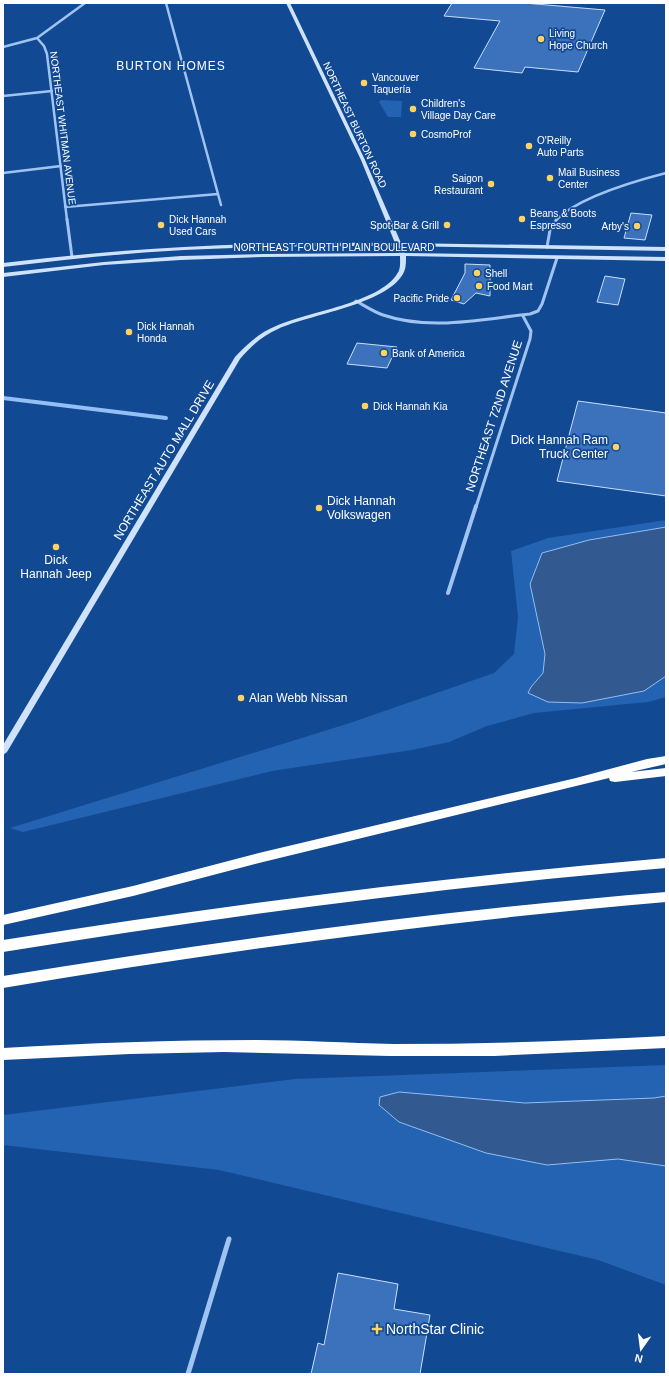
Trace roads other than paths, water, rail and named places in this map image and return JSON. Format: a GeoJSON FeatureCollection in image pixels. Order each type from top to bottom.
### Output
{"type":"FeatureCollection","features":[{"type":"Feature","properties":{"kind":"highway"},"geometry":{"type":"LineString","coordinates":[[3,920],[133,891],[278,854],[576,782],[647,763],[666,760]]}},
{"type":"Feature","properties":{"kind":"highway"},"geometry":{"type":"LineString","coordinates":[[576,782],[666,772]]}},
{"type":"Feature","properties":{"kind":"highway"},"geometry":{"type":"LineString","coordinates":[[3,946],[279,904],[477,880],[666,863]]}},
{"type":"Feature","properties":{"kind":"highway"},"geometry":{"type":"LineString","coordinates":[[3,982],[172,954],[294,936],[505,911],[666,897]]}},
{"type":"Feature","properties":{"kind":"highway"},"geometry":{"type":"LineString","coordinates":[[3,1054],[114,1047],[258,1046],[390,1050],[492,1050],[590,1047],[666,1042]]}},
{"type":"Feature","properties":{"kind":"street","name":"NORTHEAST WHITMAN AVENUE"},"geometry":{"type":"LineString","coordinates":[[72,257],[47,54],[44,46],[37,38],[85,3]]}},
{"type":"Feature","properties":{"kind":"street"},"geometry":{"type":"LineString","coordinates":[[166,3],[221,205]]}},
{"type":"Feature","properties":{"kind":"street","name":"NORTHEAST BURTON ROAD"},"geometry":{"type":"LineString","coordinates":[[288,3],[362,160],[402,255]]}},
{"type":"Feature","properties":{"kind":"street"},"geometry":{"type":"LineString","coordinates":[[3,47],[37,38]]}},
{"type":"Feature","properties":{"kind":"street"},"geometry":{"type":"LineString","coordinates":[[3,96],[52,91]]}},
{"type":"Feature","properties":{"kind":"street"},"geometry":{"type":"LineString","coordinates":[[3,173],[61,166]]}},
{"type":"Feature","properties":{"kind":"street"},"geometry":{"type":"LineString","coordinates":[[547,248],[549,232],[552,224],[571,209],[617,187],[666,173]]}},
{"type":"Feature","properties":{"kind":"street"},"geometry":{"type":"LineString","coordinates":[[66,207],[218,194]]}},
{"type":"Feature","properties":{"kind":"street","name":"NORTHEAST FOURTH PLAIN BOULEVARD"},"geometry":{"type":"LineString","coordinates":[[3,265],[163,249],[216,247],[301,245],[666,249]]}},
{"type":"Feature","properties":{"kind":"street","name":"NORTHEAST FOURTH PLAIN BOULEVARD"},"geometry":{"type":"LineString","coordinates":[[3,275],[73,267],[205,257],[402,255],[666,259]]}},
{"type":"Feature","properties":{"kind":"street","name":"NORTHEAST AUTO MALL DRIVE"},"geometry":{"type":"LineString","coordinates":[[3,752],[237,358],[254,339],[278,326],[376,294],[394,283],[404,265],[402,255]]}},
{"type":"Feature","properties":{"kind":"street"},"geometry":{"type":"LineString","coordinates":[[3,270],[66,262],[71,261],[72,257]]}},
{"type":"Feature","properties":{"kind":"street"},"geometry":{"type":"LineString","coordinates":[[356,301],[383,315],[418,323],[441,323],[523,316],[536,312],[540,309],[557,258]]}},
{"type":"Feature","properties":{"kind":"street","name":"NORTHEAST 72ND AVENUE"},"geometry":{"type":"LineString","coordinates":[[448,593],[530,339],[531,331],[523,316]]}},
{"type":"Feature","properties":{"kind":"street"},"geometry":{"type":"LineString","coordinates":[[188,1374],[229,1239]]}},
{"type":"Feature","properties":{"kind":"waterway"},"geometry":{"type":"LineString","coordinates":[[3,398],[166,418]]}},
{"type":"Feature","properties":{"kind":"place","name":"Living Hope Church"},"geometry":{"type":"Point","coordinates":[541,39]}},
{"type":"Feature","properties":{"kind":"place","name":"Vancouver Taquería"},"geometry":{"type":"Point","coordinates":[364,83]}},
{"type":"Feature","properties":{"kind":"place","name":"Children's Village Day Care"},"geometry":{"type":"Point","coordinates":[413,109]}},
{"type":"Feature","properties":{"kind":"place","name":"CosmoProf"},"geometry":{"type":"Point","coordinates":[413,134]}},
{"type":"Feature","properties":{"kind":"place","name":"O'Reilly Auto Parts"},"geometry":{"type":"Point","coordinates":[529,146]}},
{"type":"Feature","properties":{"kind":"place","name":"Mail Business Center"},"geometry":{"type":"Point","coordinates":[550,178]}},
{"type":"Feature","properties":{"kind":"place","name":"Saigon Restaurant"},"geometry":{"type":"Point","coordinates":[491,184]}},
{"type":"Feature","properties":{"kind":"place","name":"Beans & Boots Espresso"},"geometry":{"type":"Point","coordinates":[522,219]}},
{"type":"Feature","properties":{"kind":"place","name":"Dick Hannah Used Cars"},"geometry":{"type":"Point","coordinates":[161,225]}},
{"type":"Feature","properties":{"kind":"place","name":"Spot Bar & Grill"},"geometry":{"type":"Point","coordinates":[447,225]}},
{"type":"Feature","properties":{"kind":"place","name":"Arby's"},"geometry":{"type":"Point","coordinates":[637,226]}},
{"type":"Feature","properties":{"kind":"place","name":"Shell"},"geometry":{"type":"Point","coordinates":[477,273]}},
{"type":"Feature","properties":{"kind":"place","name":"Food Mart"},"geometry":{"type":"Point","coordinates":[479,286]}},
{"type":"Feature","properties":{"kind":"place","name":"Pacific Pride"},"geometry":{"type":"Point","coordinates":[457,298]}},
{"type":"Feature","properties":{"kind":"place","name":"Dick Hannah Honda"},"geometry":{"type":"Point","coordinates":[129,332]}},
{"type":"Feature","properties":{"kind":"place","name":"Bank of America"},"geometry":{"type":"Point","coordinates":[384,353]}},
{"type":"Feature","properties":{"kind":"place","name":"Dick Hannah Kia"},"geometry":{"type":"Point","coordinates":[365,406]}},
{"type":"Feature","properties":{"kind":"place","name":"Dick Hannah Ram Truck Center"},"geometry":{"type":"Point","coordinates":[616,447]}},
{"type":"Feature","properties":{"kind":"place","name":"Dick Hannah Volkswagen"},"geometry":{"type":"Point","coordinates":[319,508]}},
{"type":"Feature","properties":{"kind":"place","name":"Dick Hannah Jeep"},"geometry":{"type":"Point","coordinates":[56,547]}},
{"type":"Feature","properties":{"kind":"place","name":"Alan Webb Nissan"},"geometry":{"type":"Point","coordinates":[241,698]}},
{"type":"Feature","properties":{"kind":"place","name":"NorthStar Clinic"},"geometry":{"type":"Point","coordinates":[377,1329]}},
{"type":"Feature","properties":{"kind":"district","name":"BURTON HOMES"},"geometry":{"type":"Point","coordinates":[171,66]}}]}
